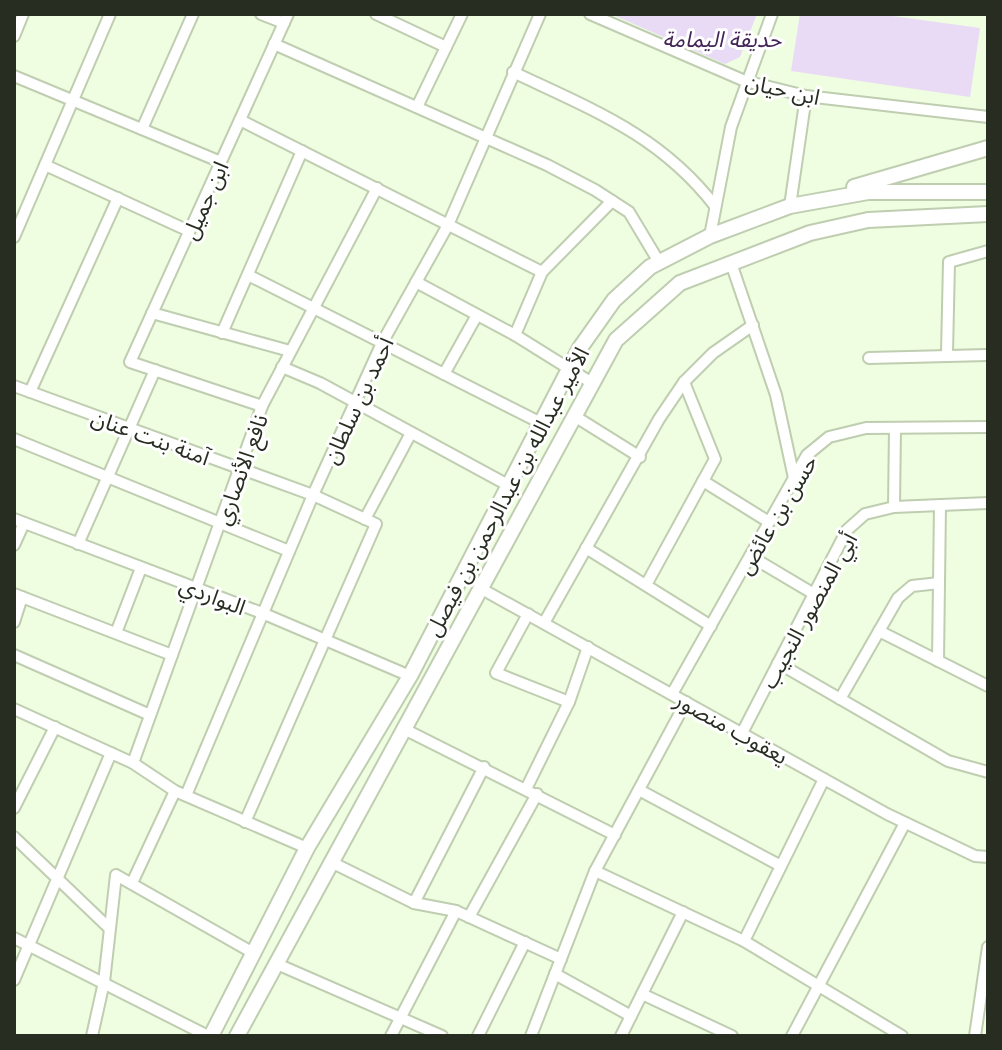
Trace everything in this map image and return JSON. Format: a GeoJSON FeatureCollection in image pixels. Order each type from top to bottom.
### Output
{"type":"FeatureCollection","features":[{"type":"Feature","properties":{"kind":"main road"},"geometry":{"type":"LineString","coordinates":[[790,206],[988,148]]}},
{"type":"Feature","properties":{"kind":"main road","name":"الأمير عبدالله بن عبدالرحمن بن فيصل"},"geometry":{"type":"LineString","coordinates":[[209,1036],[255,954],[307,848],[410,676],[539,422],[614,300],[659,262],[710,236],[790,206],[868,192],[988,192]]}},
{"type":"Feature","properties":{"kind":"main road","name":"الأمير عبدالله بن عبدالرحمن بن فيصل"},"geometry":{"type":"LineString","coordinates":[[237,1036],[616,340],[651,305],[680,283],[841,225],[868,220],[988,214]]}},
{"type":"Feature","properties":{"kind":"street"},"geometry":{"type":"LineString","coordinates":[[14,36],[23,14]]}},
{"type":"Feature","properties":{"kind":"street"},"geometry":{"type":"LineString","coordinates":[[14,236],[110,14]]}},
{"type":"Feature","properties":{"kind":"street"},"geometry":{"type":"LineString","coordinates":[[142,129],[193,14]]}},
{"type":"Feature","properties":{"kind":"street"},"geometry":{"type":"LineString","coordinates":[[261,14],[286,19]]}},
{"type":"Feature","properties":{"kind":"street"},"geometry":{"type":"LineString","coordinates":[[376,14],[446,47]]}},
{"type":"Feature","properties":{"kind":"street"},"geometry":{"type":"LineString","coordinates":[[417,107],[462,14]]}},
{"type":"Feature","properties":{"kind":"street","name":"أحمد بن سلطان"},"geometry":{"type":"LineString","coordinates":[[187,793],[313,495],[382,343],[448,225],[483,137],[540,14]]}},
{"type":"Feature","properties":{"kind":"street","name":"ابن حيان"},"geometry":{"type":"LineString","coordinates":[[590,14],[745,81],[806,96],[988,117]]}},
{"type":"Feature","properties":{"kind":"street"},"geometry":{"type":"LineString","coordinates":[[710,236],[731,127],[745,81],[772,14]]}},
{"type":"Feature","properties":{"kind":"street","name":"ابن جميل"},"geometry":{"type":"LineString","coordinates":[[262,406],[130,362],[286,19]]}},
{"type":"Feature","properties":{"kind":"street"},"geometry":{"type":"LineString","coordinates":[[274,44],[547,165],[612,201],[629,212],[659,262]]}},
{"type":"Feature","properties":{"kind":"street"},"geometry":{"type":"LineString","coordinates":[[513,72],[617,121],[664,151],[715,206]]}},
{"type":"Feature","properties":{"kind":"street"},"geometry":{"type":"LineString","coordinates":[[14,76],[221,162]]}},
{"type":"Feature","properties":{"kind":"street"},"geometry":{"type":"LineString","coordinates":[[790,206],[806,96]]}},
{"type":"Feature","properties":{"kind":"street"},"geometry":{"type":"LineString","coordinates":[[240,120],[542,272]]}},
{"type":"Feature","properties":{"kind":"street"},"geometry":{"type":"LineString","coordinates":[[222,333],[250,276],[302,151]]}},
{"type":"Feature","properties":{"kind":"street"},"geometry":{"type":"LineString","coordinates":[[45,165],[189,231]]}},
{"type":"Feature","properties":{"kind":"street","name":"نافع الأنصاري"},"geometry":{"type":"LineString","coordinates":[[133,763],[262,406],[377,188]]}},
{"type":"Feature","properties":{"kind":"street"},"geometry":{"type":"LineString","coordinates":[[30,392],[118,198]]}},
{"type":"Feature","properties":{"kind":"street"},"geometry":{"type":"LineString","coordinates":[[515,335],[542,272],[612,201]]}},
{"type":"Feature","properties":{"kind":"street"},"geometry":{"type":"LineString","coordinates":[[947,353],[949,262],[988,251]]}},
{"type":"Feature","properties":{"kind":"street"},"geometry":{"type":"LineString","coordinates":[[731,263],[776,395],[794,478]]}},
{"type":"Feature","properties":{"kind":"street"},"geometry":{"type":"LineString","coordinates":[[250,276],[539,422]]}},
{"type":"Feature","properties":{"kind":"street"},"geometry":{"type":"LineString","coordinates":[[416,282],[515,335],[592,383]]}},
{"type":"Feature","properties":{"kind":"street"},"geometry":{"type":"LineString","coordinates":[[152,313],[290,351]]}},
{"type":"Feature","properties":{"kind":"street"},"geometry":{"type":"LineString","coordinates":[[444,374],[477,315]]}},
{"type":"Feature","properties":{"kind":"street"},"geometry":{"type":"LineString","coordinates":[[544,623],[659,419],[684,382],[713,353],[753,325]]}},
{"type":"Feature","properties":{"kind":"street"},"geometry":{"type":"LineString","coordinates":[[869,358],[947,353],[988,355]]}},
{"type":"Feature","properties":{"kind":"street"},"geometry":{"type":"LineString","coordinates":[[282,367],[320,383],[506,484]]}},
{"type":"Feature","properties":{"kind":"street"},"geometry":{"type":"LineString","coordinates":[[78,544],[155,370]]}},
{"type":"Feature","properties":{"kind":"street"},"geometry":{"type":"LineString","coordinates":[[646,585],[715,459],[684,382]]}},
{"type":"Feature","properties":{"kind":"street","name":"آمنة بنت عنان"},"geometry":{"type":"LineString","coordinates":[[14,386],[313,495],[376,524],[325,642]]}},
{"type":"Feature","properties":{"kind":"street"},"geometry":{"type":"LineString","coordinates":[[576,417],[640,457]]}},
{"type":"Feature","properties":{"kind":"street","name":"حسن بن عائض"},"geometry":{"type":"LineString","coordinates":[[672,694],[807,455],[829,437],[866,428],[988,427]]}},
{"type":"Feature","properties":{"kind":"street"},"geometry":{"type":"LineString","coordinates":[[894,507],[895,428]]}},
{"type":"Feature","properties":{"kind":"street"},"geometry":{"type":"LineString","coordinates":[[365,519],[411,433]]}},
{"type":"Feature","properties":{"kind":"street"},"geometry":{"type":"LineString","coordinates":[[14,439],[289,551]]}},
{"type":"Feature","properties":{"kind":"street"},"geometry":{"type":"LineString","coordinates":[[703,481],[769,522]]}},
{"type":"Feature","properties":{"kind":"street","name":"أبي المنصور النجيب"},"geometry":{"type":"LineString","coordinates":[[742,733],[847,530],[865,514],[894,507],[988,503]]}},
{"type":"Feature","properties":{"kind":"street"},"geometry":{"type":"LineString","coordinates":[[938,661],[940,505]]}},
{"type":"Feature","properties":{"kind":"street"},"geometry":{"type":"LineString","coordinates":[[14,545],[19,521]]}},
{"type":"Feature","properties":{"kind":"street","name":"البواردي"},"geometry":{"type":"LineString","coordinates":[[19,521],[262,613],[410,676]]}},
{"type":"Feature","properties":{"kind":"street"},"geometry":{"type":"LineString","coordinates":[[586,548],[711,626]]}},
{"type":"Feature","properties":{"kind":"street"},"geometry":{"type":"LineString","coordinates":[[750,556],[814,594]]}},
{"type":"Feature","properties":{"kind":"street"},"geometry":{"type":"LineString","coordinates":[[116,633],[141,568]]}},
{"type":"Feature","properties":{"kind":"street"},"geometry":{"type":"LineString","coordinates":[[840,699],[898,598],[912,586],[939,583]]}},
{"type":"Feature","properties":{"kind":"street","name":"يعقوب منصور"},"geometry":{"type":"LineString","coordinates":[[480,588],[905,823],[975,856],[988,857]]}},
{"type":"Feature","properties":{"kind":"street"},"geometry":{"type":"LineString","coordinates":[[14,622],[18,596],[172,655]]}},
{"type":"Feature","properties":{"kind":"street"},"geometry":{"type":"LineString","coordinates":[[528,614],[496,673],[569,702]]}},
{"type":"Feature","properties":{"kind":"street"},"geometry":{"type":"LineString","coordinates":[[879,631],[988,686]]}},
{"type":"Feature","properties":{"kind":"street"},"geometry":{"type":"LineString","coordinates":[[245,822],[325,642]]}},
{"type":"Feature","properties":{"kind":"street"},"geometry":{"type":"LineString","coordinates":[[526,789],[569,702],[588,647]]}},
{"type":"Feature","properties":{"kind":"street"},"geometry":{"type":"LineString","coordinates":[[14,655],[150,715]]}},
{"type":"Feature","properties":{"kind":"street"},"geometry":{"type":"LineString","coordinates":[[778,663],[948,761],[988,772]]}},
{"type":"Feature","properties":{"kind":"street"},"geometry":{"type":"LineString","coordinates":[[534,1035],[595,871],[686,702]]}},
{"type":"Feature","properties":{"kind":"street"},"geometry":{"type":"LineString","coordinates":[[14,709],[133,763],[175,791],[187,793],[307,848]]}},
{"type":"Feature","properties":{"kind":"street"},"geometry":{"type":"LineString","coordinates":[[14,808],[55,727]]}},
{"type":"Feature","properties":{"kind":"street"},"geometry":{"type":"LineString","coordinates":[[406,730],[615,835]]}},
{"type":"Feature","properties":{"kind":"street"},"geometry":{"type":"LineString","coordinates":[[14,980],[111,753]]}},
{"type":"Feature","properties":{"kind":"street"},"geometry":{"type":"LineString","coordinates":[[414,903],[484,767]]}},
{"type":"Feature","properties":{"kind":"street"},"geometry":{"type":"LineString","coordinates":[[744,941],[824,779]]}},
{"type":"Feature","properties":{"kind":"street"},"geometry":{"type":"LineString","coordinates":[[639,790],[781,866]]}},
{"type":"Feature","properties":{"kind":"street"},"geometry":{"type":"LineString","coordinates":[[132,883],[175,791]]}},
{"type":"Feature","properties":{"kind":"street"},"geometry":{"type":"LineString","coordinates":[[469,917],[537,794]]}},
{"type":"Feature","properties":{"kind":"street"},"geometry":{"type":"LineString","coordinates":[[792,1036],[905,823]]}},
{"type":"Feature","properties":{"kind":"street"},"geometry":{"type":"LineString","coordinates":[[14,837],[108,927]]}},
{"type":"Feature","properties":{"kind":"street"},"geometry":{"type":"LineString","coordinates":[[333,863],[414,903],[456,911],[561,959]]}},
{"type":"Feature","properties":{"kind":"street"},"geometry":{"type":"LineString","coordinates":[[595,871],[744,941],[902,1036]]}},
{"type":"Feature","properties":{"kind":"street"},"geometry":{"type":"LineString","coordinates":[[92,1036],[104,982],[116,875],[255,954]]}},
{"type":"Feature","properties":{"kind":"street"},"geometry":{"type":"LineString","coordinates":[[391,1036],[456,911]]}},
{"type":"Feature","properties":{"kind":"street"},"geometry":{"type":"LineString","coordinates":[[621,1036],[683,912]]}},
{"type":"Feature","properties":{"kind":"street"},"geometry":{"type":"LineString","coordinates":[[14,938],[209,1036]]}},
{"type":"Feature","properties":{"kind":"street"},"geometry":{"type":"LineString","coordinates":[[478,1036],[525,942]]}},
{"type":"Feature","properties":{"kind":"street"},"geometry":{"type":"LineString","coordinates":[[975,1036],[988,947]]}},
{"type":"Feature","properties":{"kind":"street"},"geometry":{"type":"LineString","coordinates":[[277,964],[442,1036]]}},
{"type":"Feature","properties":{"kind":"street"},"geometry":{"type":"LineString","coordinates":[[555,974],[631,1016]]}},
{"type":"Feature","properties":{"kind":"street"},"geometry":{"type":"LineString","coordinates":[[642,994],[708,1031],[732,1036]]}},
{"type":"Feature","properties":{"kind":"green space","name":"حديقة اليمامة"},"geometry":{"type":"Polygon","coordinates":[[[611,14],[757,14],[740,57],[725,64],[611,14]]]}},
{"type":"Feature","properties":{"kind":"green space"},"geometry":{"type":"Polygon","coordinates":[[[800,14],[878,14],[980,28],[970,97],[791,71],[800,14]]]}}]}
